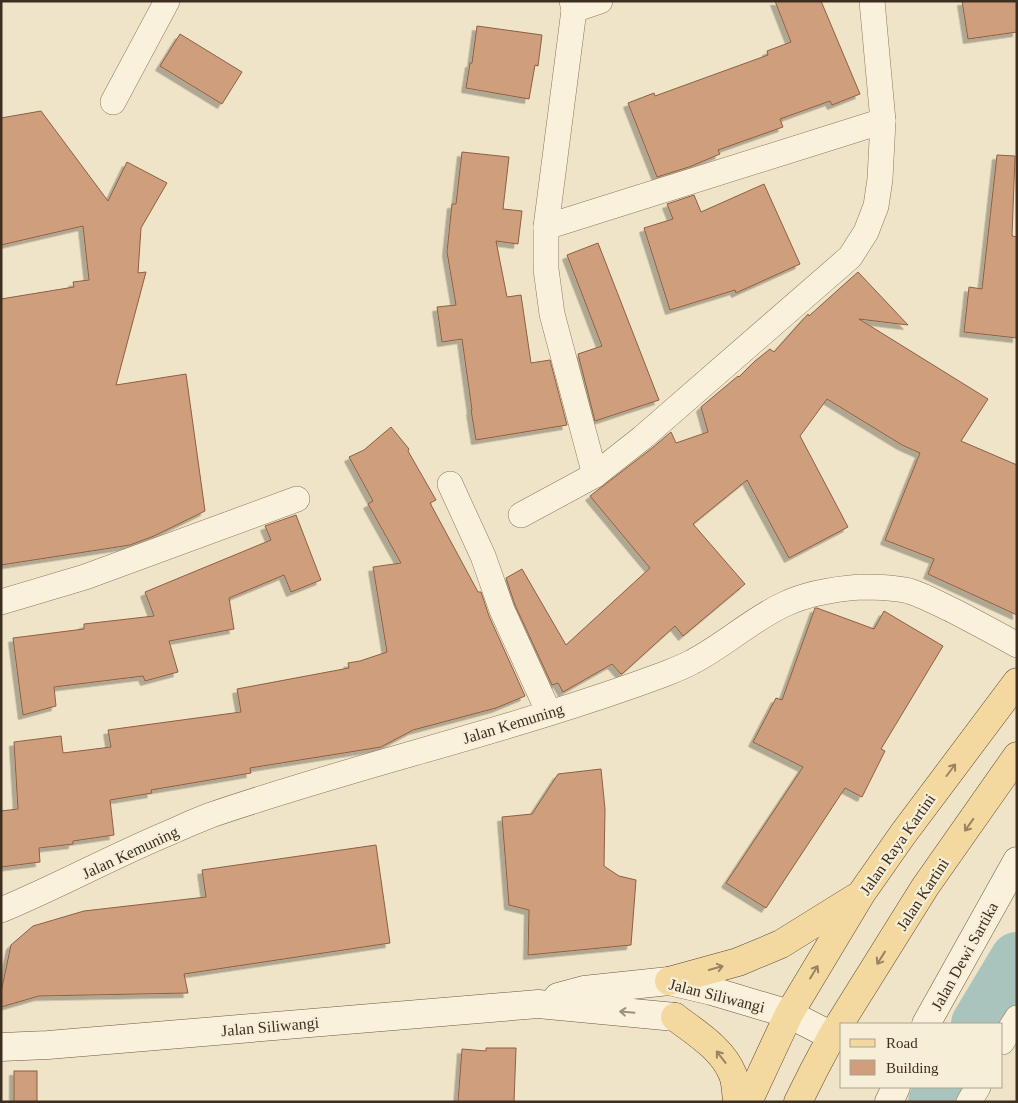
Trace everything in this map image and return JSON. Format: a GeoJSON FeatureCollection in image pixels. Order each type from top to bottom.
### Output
{"type":"FeatureCollection","features":[{"type":"Feature","properties":{"kind":"main road","name":"Jalan Raya Kartini"},"geometry":{"type":"LineString","coordinates":[[748,1102],[789,1014],[861,894],[902,834],[1017,682]]}},
{"type":"Feature","properties":{"kind":"main road","name":"Jalan Kartini"},"geometry":{"type":"LineString","coordinates":[[840,1023],[925,887],[1017,756]]}},
{"type":"Feature","properties":{"kind":"main road","name":"Jalan Dewi Sartika"},"geometry":{"type":"LineString","coordinates":[[927,1023],[1017,861]]}},
{"type":"Feature","properties":{"kind":"main road"},"geometry":{"type":"LineString","coordinates":[[669,981],[738,962],[782,944],[861,894]]}},
{"type":"Feature","properties":{"kind":"main road","name":"Jalan Siliwangi"},"geometry":{"type":"LineString","coordinates":[[538,1004],[584,990],[669,981],[712,991],[789,1014],[832,1036]]}},
{"type":"Feature","properties":{"kind":"main road","name":"Jalan Siliwangi"},"geometry":{"type":"LineString","coordinates":[[1,1046],[58,1044],[538,1004],[675,1017],[711,1044],[724,1059],[733,1074],[737,1102]]}},
{"type":"Feature","properties":{"kind":"main road","name":"Jalan Kartini"},"geometry":{"type":"LineString","coordinates":[[798,1102],[840,1023]]}},
{"type":"Feature","properties":{"kind":"main road"},"geometry":{"type":"LineString","coordinates":[[889,1102],[896,1088]]}},
{"type":"Feature","properties":{"kind":"street"},"geometry":{"type":"LineString","coordinates":[[113,102],[167,1]]}},
{"type":"Feature","properties":{"kind":"street"},"geometry":{"type":"LineString","coordinates":[[595,475],[552,314],[546,269],[546,227],[573,6],[600,1]]}},
{"type":"Feature","properties":{"kind":"street"},"geometry":{"type":"LineString","coordinates":[[521,515],[595,475],[642,438],[850,257],[866,232],[876,206],[880,179],[883,121],[872,1]]}},
{"type":"Feature","properties":{"kind":"street"},"geometry":{"type":"LineString","coordinates":[[546,227],[883,121]]}},
{"type":"Feature","properties":{"kind":"street"},"geometry":{"type":"LineString","coordinates":[[450,484],[483,556],[502,610],[548,713]]}},
{"type":"Feature","properties":{"kind":"street"},"geometry":{"type":"LineString","coordinates":[[1,602],[85,577],[297,499]]}},
{"type":"Feature","properties":{"kind":"street","name":"Jalan Kemuning"},"geometry":{"type":"LineString","coordinates":[[1,910],[40,894],[143,844],[208,816],[304,785],[548,713],[663,675],[691,663],[751,623],[786,603],[811,595],[831,590],[862,587],[907,591],[929,598],[1017,645]]}},
{"type":"Feature","properties":{"kind":"street"},"geometry":{"type":"LineString","coordinates":[[1003,1040],[1017,1018]]}},
{"type":"Feature","properties":{"kind":"street"},"geometry":{"type":"LineString","coordinates":[[969,1102],[977,1088]]}},
{"type":"Feature","properties":{"kind":"building"},"geometry":{"type":"Polygon","coordinates":[[[775,1],[821,1],[860,94],[832,105],[830,101],[780,119],[783,127],[718,150],[720,154],[689,167],[657,177],[628,103],[654,93],[655,96],[768,55],[767,51],[791,42],[775,1]]]}},
{"type":"Feature","properties":{"kind":"building"},"geometry":{"type":"Polygon","coordinates":[[[962,1],[1017,1],[1017,32],[968,39],[962,1]]]}},
{"type":"Feature","properties":{"kind":"building"},"geometry":{"type":"Polygon","coordinates":[[[477,26],[542,35],[538,66],[535,65],[529,99],[466,88],[470,63],[472,63],[477,26]]]}},
{"type":"Feature","properties":{"kind":"building"},"geometry":{"type":"Polygon","coordinates":[[[180,34],[242,72],[222,104],[160,66],[180,34]]]}},
{"type":"Feature","properties":{"kind":"building"},"geometry":{"type":"Polygon","coordinates":[[[41,111],[108,201],[127,162],[167,183],[141,228],[138,273],[146,272],[116,385],[186,374],[205,511],[154,536],[130,545],[1,565],[1,299],[74,287],[73,282],[89,280],[83,226],[1,245],[1,118],[41,111]]]}},
{"type":"Feature","properties":{"kind":"building"},"geometry":{"type":"Polygon","coordinates":[[[462,152],[509,157],[503,209],[522,211],[518,244],[496,241],[507,297],[521,295],[531,363],[550,360],[567,425],[476,440],[462,339],[442,342],[437,307],[456,305],[447,252],[452,204],[456,204],[462,152]]]}},
{"type":"Feature","properties":{"kind":"building"},"geometry":{"type":"Polygon","coordinates":[[[997,155],[1015,156],[1012,236],[1017,237],[1017,338],[964,332],[969,287],[982,289],[997,155]]]}},
{"type":"Feature","properties":{"kind":"building"},"geometry":{"type":"Polygon","coordinates":[[[764,184],[800,264],[736,293],[735,290],[670,310],[644,228],[673,219],[667,204],[694,195],[701,212],[764,184]]]}},
{"type":"Feature","properties":{"kind":"building"},"geometry":{"type":"Polygon","coordinates":[[[598,243],[659,400],[595,421],[578,354],[602,346],[567,255],[598,243]]]}},
{"type":"Feature","properties":{"kind":"building"},"geometry":{"type":"Polygon","coordinates":[[[858,272],[908,325],[859,319],[988,399],[961,441],[1017,465],[1017,615],[928,574],[934,559],[885,540],[920,453],[902,445],[827,399],[800,436],[848,527],[789,558],[747,480],[693,524],[745,584],[683,636],[675,626],[622,674],[612,664],[563,692],[558,683],[552,685],[515,605],[506,578],[522,569],[566,645],[650,568],[590,496],[671,432],[676,443],[708,432],[701,407],[770,349],[774,352],[808,314],[809,316],[858,272]]]}},
{"type":"Feature","properties":{"kind":"building"},"geometry":{"type":"Polygon","coordinates":[[[391,427],[409,449],[408,451],[436,500],[430,503],[478,592],[481,592],[489,616],[525,696],[496,708],[413,730],[381,747],[250,768],[251,773],[151,790],[152,793],[110,800],[114,835],[73,841],[73,844],[39,848],[40,862],[1,867],[1,811],[18,809],[14,742],[61,736],[63,753],[111,747],[108,730],[241,712],[237,689],[349,668],[348,663],[387,652],[373,567],[401,563],[368,504],[373,501],[349,457],[364,450],[391,427]]]}},
{"type":"Feature","properties":{"kind":"building"},"geometry":{"type":"Polygon","coordinates":[[[296,515],[321,580],[291,592],[284,575],[229,598],[234,629],[169,641],[178,672],[145,681],[143,676],[54,687],[56,706],[23,715],[13,638],[84,629],[84,624],[154,616],[145,592],[271,540],[265,526],[296,515]]]}},
{"type":"Feature","properties":{"kind":"building"},"geometry":{"type":"Polygon","coordinates":[[[815,608],[874,629],[884,611],[943,646],[881,749],[885,751],[862,797],[845,788],[766,908],[726,883],[803,767],[753,742],[776,698],[782,700],[815,608]]]}},
{"type":"Feature","properties":{"kind":"building"},"geometry":{"type":"Polygon","coordinates":[[[601,769],[605,809],[604,866],[619,876],[636,880],[631,945],[528,955],[529,910],[509,905],[502,817],[532,814],[558,774],[601,769]]]}},
{"type":"Feature","properties":{"kind":"building"},"geometry":{"type":"Polygon","coordinates":[[[376,845],[390,943],[184,974],[188,993],[39,996],[1,1007],[1,992],[11,945],[33,926],[84,911],[206,897],[202,870],[376,845]]]}},
{"type":"Feature","properties":{"kind":"building"},"geometry":{"type":"Polygon","coordinates":[[[486,1048],[516,1048],[514,1102],[458,1102],[462,1049],[486,1051],[486,1048]]]}},
{"type":"Feature","properties":{"kind":"building"},"geometry":{"type":"Polygon","coordinates":[[[14,1071],[37,1071],[37,1102],[14,1102],[14,1071]]]}},
{"type":"Feature","properties":{"kind":"waterway"},"geometry":{"type":"LineString","coordinates":[[979,1023],[1017,959]]}},
{"type":"Feature","properties":{"kind":"waterway"},"geometry":{"type":"LineString","coordinates":[[935,1102],[942,1088]]}}]}
